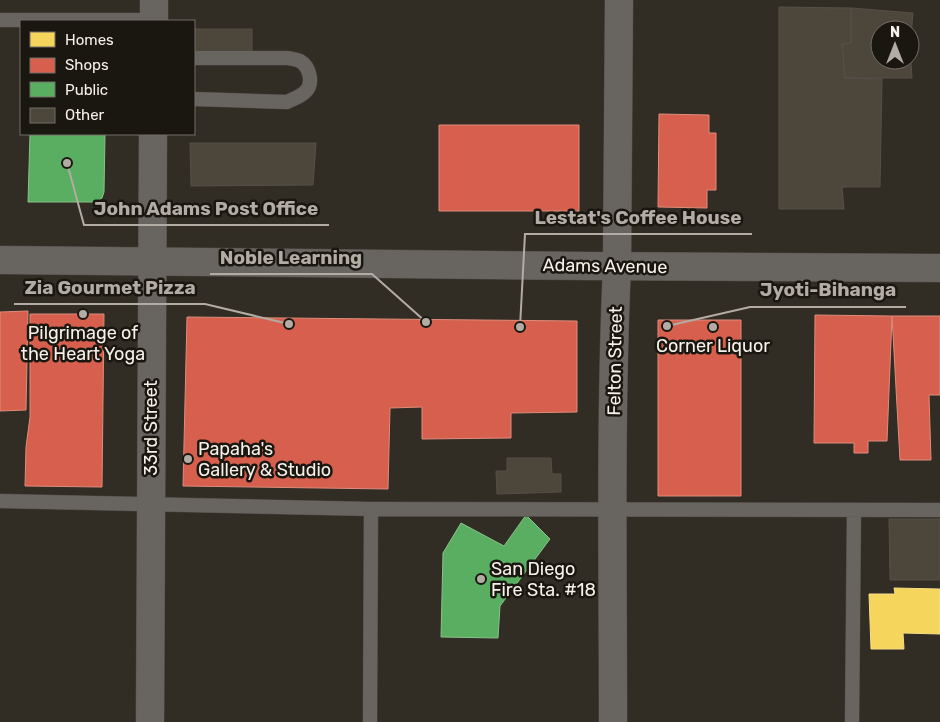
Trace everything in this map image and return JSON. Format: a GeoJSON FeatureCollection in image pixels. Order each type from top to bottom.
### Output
{"type":"FeatureCollection","features":[{"type":"Feature","properties":{"kind":"street","name":"Felton Street"},"geometry":{"type":"LineString","coordinates":[[613,722],[612,509],[617,266],[619,0]]}},
{"type":"Feature","properties":{"kind":"street","name":"33rd Street"},"geometry":{"type":"LineString","coordinates":[[150,722],[153,135]]}},
{"type":"Feature","properties":{"kind":"street","name":"Adams Avenue"},"geometry":{"type":"LineString","coordinates":[[0,260],[940,268]]}},
{"type":"Feature","properties":{"kind":"lane"},"geometry":{"type":"LineString","coordinates":[[0,20],[154,14]]}},
{"type":"Feature","properties":{"kind":"lane"},"geometry":{"type":"LineString","coordinates":[[195,58],[288,58],[299,61],[307,67],[310,74],[310,85],[306,91],[287,102],[195,99]]}},
{"type":"Feature","properties":{"kind":"lane"},"geometry":{"type":"LineString","coordinates":[[0,501],[371,509],[940,510]]}},
{"type":"Feature","properties":{"kind":"lane"},"geometry":{"type":"LineString","coordinates":[[370,722],[371,509]]}},
{"type":"Feature","properties":{"kind":"lane"},"geometry":{"type":"LineString","coordinates":[[852,722],[854,511]]}},
{"type":"Feature","properties":{"kind":"building: Homes"},"geometry":{"type":"Polygon","coordinates":[[[894,588],[940,589],[940,634],[903,633],[904,649],[871,649],[869,594],[895,594],[894,588]]]}},
{"type":"Feature","properties":{"kind":"building: Shops"},"geometry":{"type":"Polygon","coordinates":[[[659,114],[709,115],[709,133],[716,133],[716,190],[707,190],[707,208],[658,207],[659,114]]]}},
{"type":"Feature","properties":{"kind":"building: Shops"},"geometry":{"type":"Polygon","coordinates":[[[439,125],[579,125],[579,211],[439,211],[439,125]]]}},
{"type":"Feature","properties":{"kind":"building: Shops"},"geometry":{"type":"Polygon","coordinates":[[[28,311],[26,410],[0,411],[0,312],[28,311]]]}},
{"type":"Feature","properties":{"kind":"building: Shops"},"geometry":{"type":"Polygon","coordinates":[[[30,314],[104,314],[102,487],[25,486],[26,447],[30,417],[30,314]]]}},
{"type":"Feature","properties":{"kind":"building: Shops"},"geometry":{"type":"Polygon","coordinates":[[[815,315],[892,316],[887,441],[868,441],[868,453],[854,453],[854,443],[814,443],[815,315]]]}},
{"type":"Feature","properties":{"kind":"building: Shops"},"geometry":{"type":"Polygon","coordinates":[[[892,316],[940,316],[940,395],[929,395],[931,460],[900,460],[892,316]]]}},
{"type":"Feature","properties":{"kind":"building: Shops"},"geometry":{"type":"Polygon","coordinates":[[[187,317],[577,321],[577,412],[511,413],[511,438],[422,439],[422,407],[390,408],[388,489],[183,486],[187,317]]]}},
{"type":"Feature","properties":{"kind":"building: Shops"},"geometry":{"type":"Polygon","coordinates":[[[658,320],[741,320],[741,496],[658,496],[658,320]]]}},
{"type":"Feature","properties":{"kind":"building: Public"},"geometry":{"type":"Polygon","coordinates":[[[30,135],[105,135],[104,192],[102,198],[96,202],[28,202],[30,135]]]}},
{"type":"Feature","properties":{"kind":"building: Public","name":"San Diego Fire Sta. #18"},"geometry":{"type":"Polygon","coordinates":[[[526,515],[550,539],[500,606],[498,638],[441,637],[443,553],[461,523],[504,546],[526,515]]]}},
{"type":"Feature","properties":{"kind":"building: Other"},"geometry":{"type":"Polygon","coordinates":[[[779,7],[851,8],[851,43],[842,44],[845,78],[882,79],[880,187],[842,187],[844,209],[779,209],[779,7]]]}},
{"type":"Feature","properties":{"kind":"building: Other"},"geometry":{"type":"Polygon","coordinates":[[[851,8],[913,13],[912,20],[870,20],[870,70],[911,70],[912,78],[845,78],[842,44],[851,43],[851,8]]]}},
{"type":"Feature","properties":{"kind":"building: Other"},"geometry":{"type":"Polygon","coordinates":[[[195,29],[252,29],[252,56],[195,56],[195,29]]]}},
{"type":"Feature","properties":{"kind":"building: Other"},"geometry":{"type":"Polygon","coordinates":[[[190,143],[316,143],[313,185],[191,186],[190,143]]]}},
{"type":"Feature","properties":{"kind":"building: Other"},"geometry":{"type":"Polygon","coordinates":[[[507,458],[551,458],[552,474],[561,474],[561,492],[497,494],[496,471],[507,471],[507,458]]]}},
{"type":"Feature","properties":{"kind":"building: Other"},"geometry":{"type":"Polygon","coordinates":[[[889,519],[940,519],[940,580],[890,580],[889,519]]]}},
{"type":"Feature","properties":{"kind":"place","name":"John Adams Post Office"},"geometry":{"type":"Point","coordinates":[67,163]}},
{"type":"Feature","properties":{"kind":"place","name":"Pilgrimage of the Heart Yoga"},"geometry":{"type":"Point","coordinates":[83,314]}},
{"type":"Feature","properties":{"kind":"place","name":"Noble Learning"},"geometry":{"type":"Point","coordinates":[426,322]}},
{"type":"Feature","properties":{"kind":"place","name":"Zia Gourmet Pizza"},"geometry":{"type":"Point","coordinates":[289,324]}},
{"type":"Feature","properties":{"kind":"place","name":"Jyoti-Bihanga"},"geometry":{"type":"Point","coordinates":[667,326]}},
{"type":"Feature","properties":{"kind":"place","name":"Lestat's Coffee House"},"geometry":{"type":"Point","coordinates":[520,327]}},
{"type":"Feature","properties":{"kind":"place","name":"Corner Liquor"},"geometry":{"type":"Point","coordinates":[713,327]}},
{"type":"Feature","properties":{"kind":"place","name":"Papaha's Gallery & Studio"},"geometry":{"type":"Point","coordinates":[188,459]}},
{"type":"Feature","properties":{"kind":"place","name":"San Diego Fire Sta. #18"},"geometry":{"type":"Point","coordinates":[481,579]}}]}
